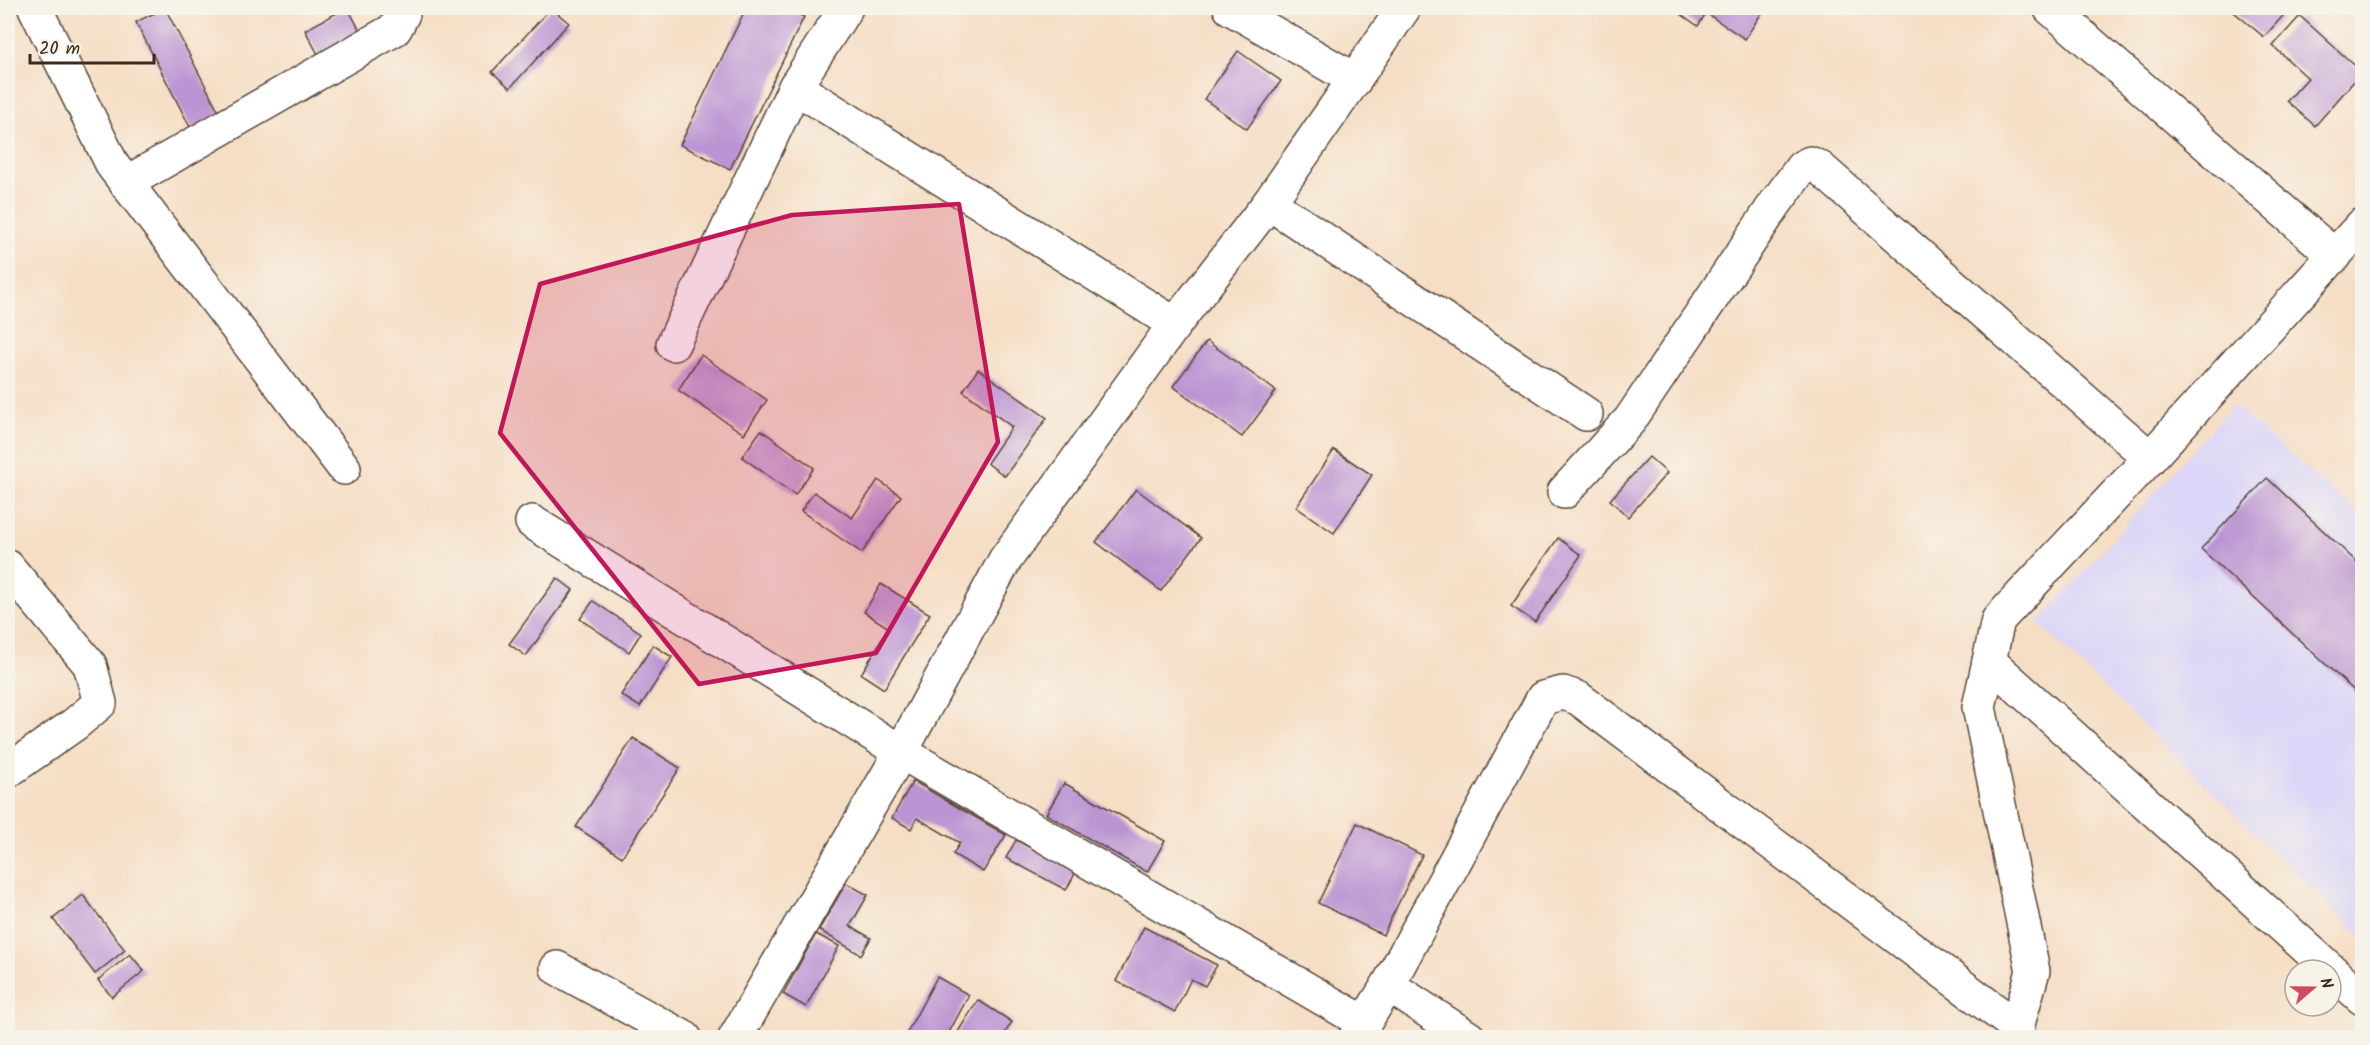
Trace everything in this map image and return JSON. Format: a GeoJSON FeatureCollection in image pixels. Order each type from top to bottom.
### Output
{"type":"FeatureCollection","features":[{"type":"Feature","properties":{"kind":"street"},"geometry":{"type":"LineString","coordinates":[[35,8],[112,166],[344,468]]}},
{"type":"Feature","properties":{"kind":"street"},"geometry":{"type":"LineString","coordinates":[[126,183],[395,29],[403,14],[402,8]]}},
{"type":"Feature","properties":{"kind":"street"},"geometry":{"type":"LineString","coordinates":[[673,344],[795,87],[846,8]]}},
{"type":"Feature","properties":{"kind":"street"},"geometry":{"type":"LineString","coordinates":[[1230,8],[1354,80]]}},
{"type":"Feature","properties":{"kind":"street"},"geometry":{"type":"LineString","coordinates":[[735,1038],[901,752],[1005,561],[1175,324],[1269,204],[1404,8]]}},
{"type":"Feature","properties":{"kind":"street"},"geometry":{"type":"LineString","coordinates":[[2050,8],[2335,256]]}},
{"type":"Feature","properties":{"kind":"street"},"geometry":{"type":"LineString","coordinates":[[795,87],[1175,324]]}},
{"type":"Feature","properties":{"kind":"street"},"geometry":{"type":"LineString","coordinates":[[1564,492],[1630,420],[1775,204],[1802,167],[1810,164],[1820,168],[2150,458]]}},
{"type":"Feature","properties":{"kind":"street"},"geometry":{"type":"LineString","coordinates":[[1269,204],[1586,414]]}},
{"type":"Feature","properties":{"kind":"street"},"geometry":{"type":"LineString","coordinates":[[532,522],[901,752],[1359,1030],[1388,985],[1543,698],[1563,693],[1578,698],[2016,1033],[2033,971],[1979,707],[1998,620],[2150,458],[2362,225]]}},
{"type":"Feature","properties":{"kind":"street"},"geometry":{"type":"LineString","coordinates":[[8,567],[90,665],[100,703],[75,724],[8,771]]}},
{"type":"Feature","properties":{"kind":"street"},"geometry":{"type":"LineString","coordinates":[[1989,661],[2362,998]]}},
{"type":"Feature","properties":{"kind":"street"},"geometry":{"type":"LineString","coordinates":[[557,968],[685,1038]]}},
{"type":"Feature","properties":{"kind":"street"},"geometry":{"type":"LineString","coordinates":[[1388,985],[1469,1038]]}},
{"type":"Feature","properties":{"kind":"highlighted area"},"geometry":{"type":"Polygon","coordinates":[[[959,204],[998,442],[876,653],[699,684],[500,433],[540,284],[792,215],[959,204]]]}},
{"type":"Feature","properties":{"kind":"shaded area"},"geometry":{"type":"Polygon","coordinates":[[[2233,405],[2362,516],[2362,937],[2038,623],[2233,405]]]}},
{"type":"Feature","properties":{"kind":"building"},"geometry":{"type":"Polygon","coordinates":[[[165,8],[220,114],[191,129],[136,22],[165,8]]]}},
{"type":"Feature","properties":{"kind":"building"},"geometry":{"type":"Polygon","coordinates":[[[346,8],[361,33],[319,56],[305,30],[346,8]]]}},
{"type":"Feature","properties":{"kind":"building"},"geometry":{"type":"Polygon","coordinates":[[[551,8],[569,23],[510,88],[492,72],[551,8]]]}},
{"type":"Feature","properties":{"kind":"building"},"geometry":{"type":"Polygon","coordinates":[[[746,8],[784,8],[804,17],[730,169],[680,145],[746,8]]]}},
{"type":"Feature","properties":{"kind":"building"},"geometry":{"type":"Polygon","coordinates":[[[1685,8],[1758,8],[1763,11],[1745,39],[1706,13],[1698,26],[1681,14],[1685,8]]]}},
{"type":"Feature","properties":{"kind":"building"},"geometry":{"type":"Polygon","coordinates":[[[2229,8],[2290,8],[2264,37],[2229,8]]]}},
{"type":"Feature","properties":{"kind":"building"},"geometry":{"type":"Polygon","coordinates":[[[2300,16],[2362,72],[2315,126],[2287,101],[2308,78],[2273,46],[2300,16]]]}},
{"type":"Feature","properties":{"kind":"building"},"geometry":{"type":"Polygon","coordinates":[[[1238,51],[1281,81],[1247,129],[1204,99],[1238,51]]]}},
{"type":"Feature","properties":{"kind":"building"},"geometry":{"type":"Polygon","coordinates":[[[1207,341],[1276,391],[1242,437],[1173,386],[1207,341]]]}},
{"type":"Feature","properties":{"kind":"building"},"geometry":{"type":"Polygon","coordinates":[[[701,355],[767,400],[744,434],[678,390],[701,355]]]}},
{"type":"Feature","properties":{"kind":"building"},"geometry":{"type":"Polygon","coordinates":[[[978,369],[1047,418],[1005,476],[987,463],[1012,427],[963,391],[978,369]]]}},
{"type":"Feature","properties":{"kind":"building"},"geometry":{"type":"Polygon","coordinates":[[[761,430],[814,468],[795,495],[742,457],[761,430]]]}},
{"type":"Feature","properties":{"kind":"building"},"geometry":{"type":"Polygon","coordinates":[[[1334,450],[1372,475],[1334,533],[1296,507],[1334,450]]]}},
{"type":"Feature","properties":{"kind":"building"},"geometry":{"type":"Polygon","coordinates":[[[1649,457],[1667,473],[1628,517],[1610,500],[1649,457]]]}},
{"type":"Feature","properties":{"kind":"building"},"geometry":{"type":"Polygon","coordinates":[[[2267,478],[2362,567],[2362,698],[2201,549],[2267,478]]]}},
{"type":"Feature","properties":{"kind":"building"},"geometry":{"type":"Polygon","coordinates":[[[878,480],[901,496],[862,553],[801,511],[814,492],[852,518],[878,480]]]}},
{"type":"Feature","properties":{"kind":"building"},"geometry":{"type":"Polygon","coordinates":[[[1136,489],[1201,538],[1161,591],[1096,542],[1136,489]]]}},
{"type":"Feature","properties":{"kind":"building"},"geometry":{"type":"Polygon","coordinates":[[[1558,538],[1581,555],[1535,622],[1511,606],[1558,538]]]}},
{"type":"Feature","properties":{"kind":"building"},"geometry":{"type":"Polygon","coordinates":[[[557,578],[573,590],[526,656],[509,644],[557,578]]]}},
{"type":"Feature","properties":{"kind":"building"},"geometry":{"type":"Polygon","coordinates":[[[881,584],[930,614],[884,689],[861,674],[889,628],[864,612],[881,584]]]}},
{"type":"Feature","properties":{"kind":"building"},"geometry":{"type":"Polygon","coordinates":[[[593,601],[641,633],[629,652],[580,619],[593,601]]]}},
{"type":"Feature","properties":{"kind":"building"},"geometry":{"type":"Polygon","coordinates":[[[653,645],[672,657],[640,707],[621,695],[653,645]]]}},
{"type":"Feature","properties":{"kind":"building"},"geometry":{"type":"Polygon","coordinates":[[[633,738],[680,768],[622,857],[576,827],[633,738]]]}},
{"type":"Feature","properties":{"kind":"building"},"geometry":{"type":"Polygon","coordinates":[[[913,781],[1006,835],[983,872],[953,854],[960,843],[917,818],[911,829],[892,818],[913,781]]]}},
{"type":"Feature","properties":{"kind":"building"},"geometry":{"type":"Polygon","coordinates":[[[1064,783],[1165,841],[1147,872],[1046,814],[1064,783]]]}},
{"type":"Feature","properties":{"kind":"building"},"geometry":{"type":"Polygon","coordinates":[[[1357,823],[1422,855],[1383,935],[1318,903],[1357,823]]]}},
{"type":"Feature","properties":{"kind":"building"},"geometry":{"type":"Polygon","coordinates":[[[1016,840],[1076,872],[1066,890],[1006,858],[1016,840]]]}},
{"type":"Feature","properties":{"kind":"building"},"geometry":{"type":"Polygon","coordinates":[[[846,883],[868,895],[850,926],[871,938],[861,955],[819,930],[846,883]]]}},
{"type":"Feature","properties":{"kind":"building"},"geometry":{"type":"Polygon","coordinates":[[[83,895],[125,950],[95,974],[53,919],[83,895]]]}},
{"type":"Feature","properties":{"kind":"building"},"geometry":{"type":"Polygon","coordinates":[[[1144,927],[1217,965],[1205,986],[1191,979],[1175,1012],[1116,981],[1144,927]]]}},
{"type":"Feature","properties":{"kind":"building"},"geometry":{"type":"Polygon","coordinates":[[[816,934],[839,946],[806,1007],[783,994],[816,934]]]}},
{"type":"Feature","properties":{"kind":"building"},"geometry":{"type":"Polygon","coordinates":[[[130,954],[144,971],[112,997],[98,980],[130,954]]]}},
{"type":"Feature","properties":{"kind":"building"},"geometry":{"type":"Polygon","coordinates":[[[937,977],[969,995],[946,1038],[904,1038],[937,977]]]}},
{"type":"Feature","properties":{"kind":"building"},"geometry":{"type":"Polygon","coordinates":[[[978,1000],[1012,1022],[1002,1038],[954,1038],[978,1000]]]}}]}
